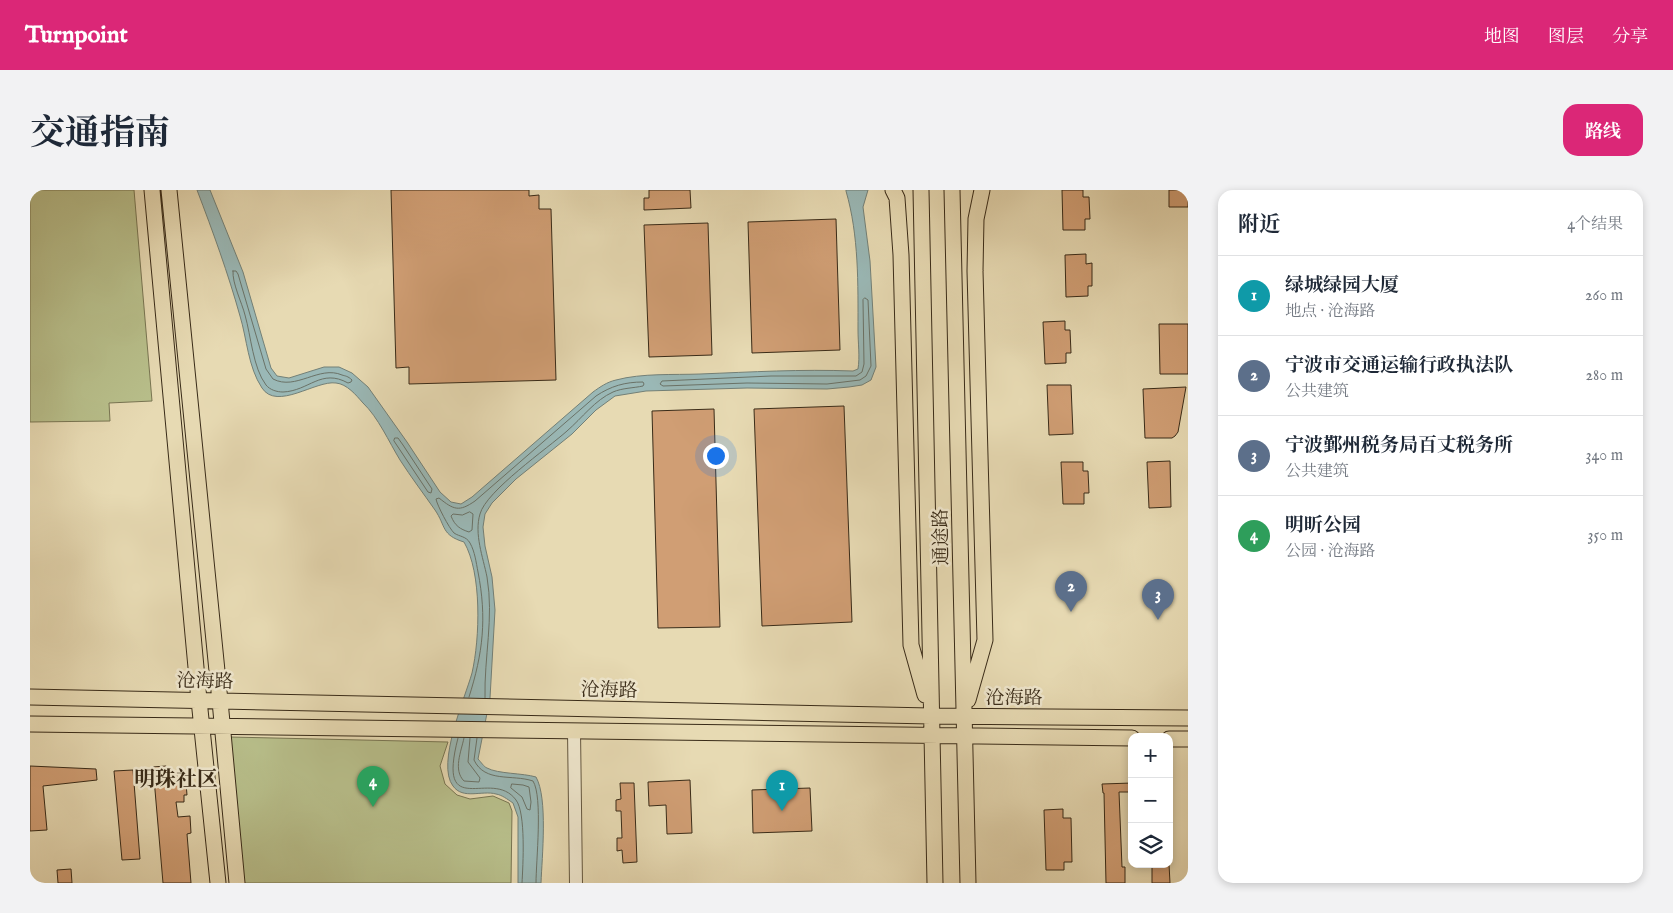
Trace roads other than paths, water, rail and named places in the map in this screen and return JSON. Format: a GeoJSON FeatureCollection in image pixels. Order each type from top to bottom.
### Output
{"type":"FeatureCollection","features":[{"type":"Feature","properties":{"kind":"main road"},"geometry":{"type":"LineString","coordinates":[[152,190],[201,726],[218,883]]}},
{"type":"Feature","properties":{"kind":"main road"},"geometry":{"type":"LineString","coordinates":[[169,190],[237,883]]}},
{"type":"Feature","properties":{"kind":"main road"},"geometry":{"type":"LineString","coordinates":[[894,190],[897,198],[901,255],[911,645],[931,716]]}},
{"type":"Feature","properties":{"kind":"main road","name":"通途路"},"geometry":{"type":"LineString","coordinates":[[921,190],[935,883]]}},
{"type":"Feature","properties":{"kind":"main road","name":"通途路"},"geometry":{"type":"LineString","coordinates":[[952,190],[968,883]]}},
{"type":"Feature","properties":{"kind":"main road"},"geometry":{"type":"LineString","coordinates":[[964,716],[985,640],[975,271],[976,219],[982,190]]}},
{"type":"Feature","properties":{"kind":"main road"},"geometry":{"type":"LineString","coordinates":[[907,491],[925,418]]}},
{"type":"Feature","properties":{"kind":"main road","name":"沧海路"},"geometry":{"type":"LineString","coordinates":[[30,697],[931,716],[1188,718]]}},
{"type":"Feature","properties":{"kind":"main road","name":"沧海路"},"geometry":{"type":"LineString","coordinates":[[30,724],[1128,738]]}},
{"type":"Feature","properties":{"kind":"main road"},"geometry":{"type":"LineString","coordinates":[[1173,739],[1188,739]]}},
{"type":"Feature","properties":{"kind":"street"},"geometry":{"type":"LineString","coordinates":[[574,731],[576,883]]}},
{"type":"Feature","properties":{"kind":"water"},"geometry":{"type":"Polygon","coordinates":[[[197,190],[210,190],[243,272],[271,368],[277,376],[289,378],[324,367],[339,367],[352,373],[368,387],[440,492],[451,502],[461,504],[472,497],[593,392],[613,381],[636,376],[853,371],[858,369],[856,243],[846,190],[868,190],[863,207],[870,261],[876,367],[871,380],[862,385],[827,389],[747,388],[646,391],[615,396],[516,479],[492,503],[485,514],[483,527],[492,577],[495,610],[490,698],[478,759],[485,767],[492,770],[536,777],[540,787],[543,813],[541,883],[518,883],[518,817],[513,803],[502,796],[491,793],[462,793],[453,786],[449,776],[450,747],[458,714],[472,673],[477,642],[477,588],[470,555],[464,542],[448,533],[435,510],[400,460],[374,415],[348,388],[336,383],[328,383],[287,396],[277,396],[269,394],[262,388],[257,380],[248,353],[230,284],[197,190]]]}},
{"type":"Feature","properties":{"kind":"place","name":"宁波市交通运输行政执法队"},"geometry":{"type":"Point","coordinates":[1071,612]}},
{"type":"Feature","properties":{"kind":"place","name":"宁波鄞州税务局百丈税务所"},"geometry":{"type":"Point","coordinates":[1158,620]}},
{"type":"Feature","properties":{"kind":"place","name":"明昕公园"},"geometry":{"type":"Point","coordinates":[373,807]}},
{"type":"Feature","properties":{"kind":"place","name":"绿城绿园大厦"},"geometry":{"type":"Point","coordinates":[782,811]}},
{"type":"Feature","properties":{"kind":"district","name":"明珠社区"},"geometry":{"type":"Point","coordinates":[176,779]}}]}
